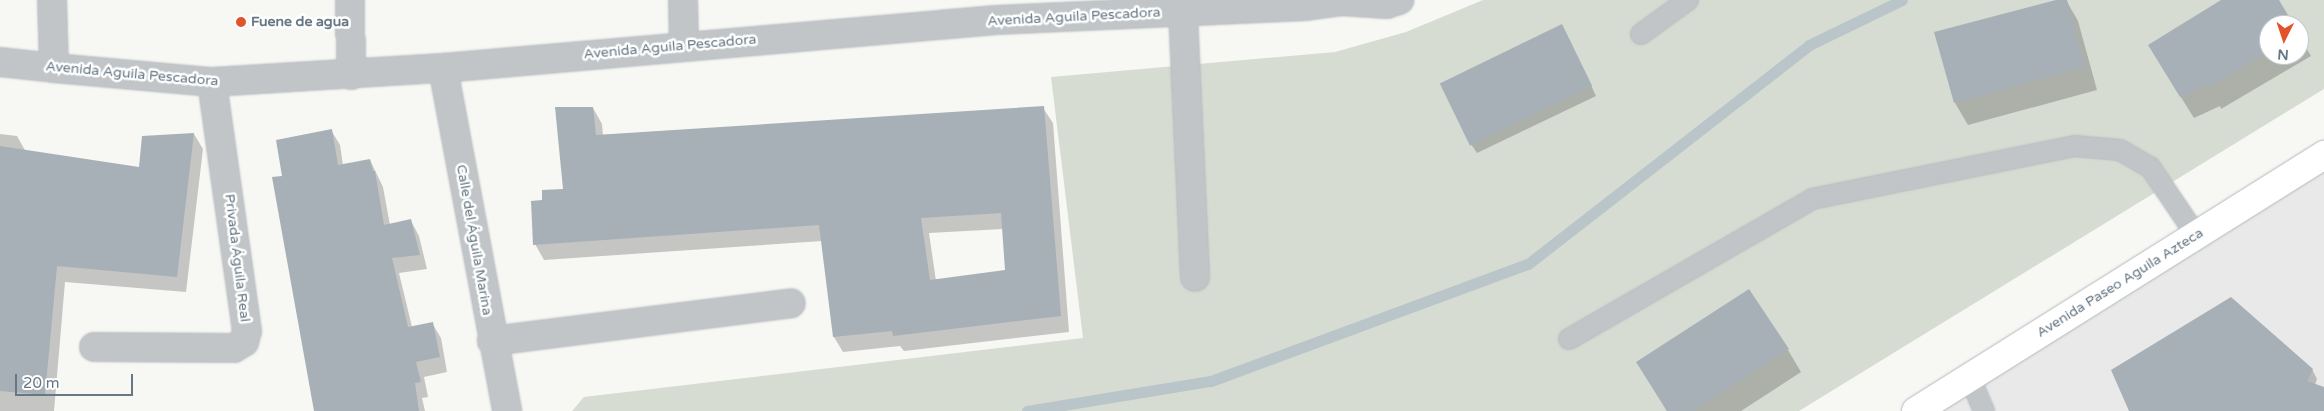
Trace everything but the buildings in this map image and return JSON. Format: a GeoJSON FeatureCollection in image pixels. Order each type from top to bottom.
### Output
{"type":"FeatureCollection","features":[{"type":"Feature","properties":{"kind":"main road","name":"Avenida Paseo Aguila Azteca"},"geometry":{"type":"LineString","coordinates":[[1916,411],[2196,235],[2322,159]]}},
{"type":"Feature","properties":{"kind":"street"},"geometry":{"type":"LineString","coordinates":[[52,0],[54,68]]}},
{"type":"Feature","properties":{"kind":"street"},"geometry":{"type":"LineString","coordinates":[[350,0],[351,75]]}},
{"type":"Feature","properties":{"kind":"street"},"geometry":{"type":"LineString","coordinates":[[683,0],[684,44]]}},
{"type":"Feature","properties":{"kind":"street","name":"Avenida Aguila Pescadora"},"geometry":{"type":"LineString","coordinates":[[0,62],[212,82],[443,68],[995,10],[1183,12],[1340,0],[1387,4],[1399,0]]}},
{"type":"Feature","properties":{"kind":"street"},"geometry":{"type":"LineString","coordinates":[[1183,12],[1195,277]]}},
{"type":"Feature","properties":{"kind":"street","name":"Calle del Águila Marina"},"geometry":{"type":"LineString","coordinates":[[443,68],[492,341],[507,411]]}},
{"type":"Feature","properties":{"kind":"street","name":"Privada Águila Real"},"geometry":{"type":"LineString","coordinates":[[94,347],[234,348],[244,342],[247,331],[212,82]]}},
{"type":"Feature","properties":{"kind":"street"},"geometry":{"type":"LineString","coordinates":[[492,341],[791,304]]}},
{"type":"Feature","properties":{"kind":"lane"},"geometry":{"type":"LineString","coordinates":[[1641,34],[1688,0]]}},
{"type":"Feature","properties":{"kind":"lane"},"geometry":{"type":"LineString","coordinates":[[1569,340],[1812,199],[2075,146],[2120,150],[2150,167],[2196,235]]}},
{"type":"Feature","properties":{"kind":"lane"},"geometry":{"type":"LineString","coordinates":[[1970,378],[1984,411]]}},
{"type":"Feature","properties":{"kind":"shaded area"},"geometry":{"type":"Polygon","coordinates":[[[1483,0],[2324,0],[2324,89],[1799,411],[572,411],[584,397],[1083,338],[1051,77],[1335,52],[1406,32],[1483,0]]]}},
{"type":"Feature","properties":{"kind":"shaded area"},"geometry":{"type":"Polygon","coordinates":[[[2324,157],[2324,411],[1932,411],[2324,157]]]}},
{"type":"Feature","properties":{"kind":"waterway"},"geometry":{"type":"LineString","coordinates":[[1027,411],[1211,381],[1528,264],[1809,45],[1902,0]]}},
{"type":"Feature","properties":{"kind":"place","name":"Fuene de agua"},"geometry":{"type":"Point","coordinates":[241,22]}}]}
